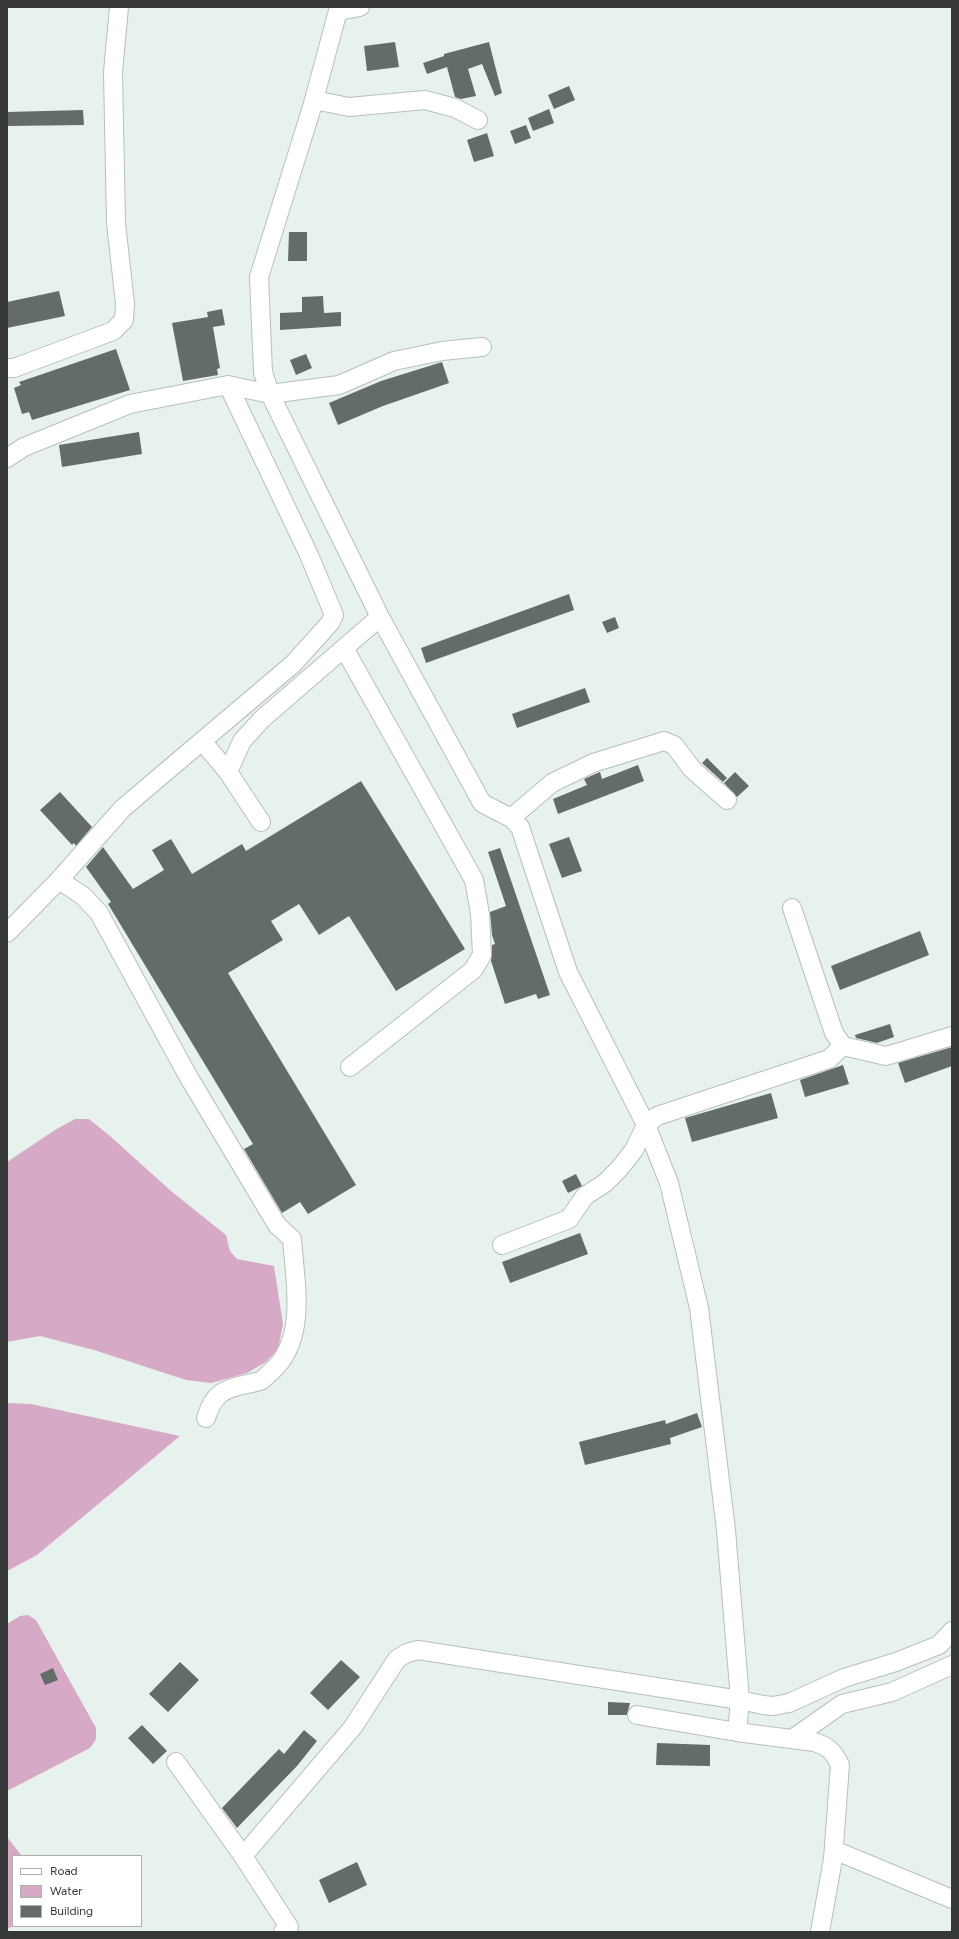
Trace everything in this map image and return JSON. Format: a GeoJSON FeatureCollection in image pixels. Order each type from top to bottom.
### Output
{"type":"FeatureCollection","features":[{"type":"Feature","properties":{"kind":"lane"},"geometry":{"type":"LineString","coordinates":[[7,368],[14,368],[113,331],[124,320],[125,304],[116,223],[114,80],[119,7]]}},
{"type":"Feature","properties":{"kind":"lane"},"geometry":{"type":"LineString","coordinates":[[360,7],[338,9],[314,100],[259,277],[263,372],[270,394],[380,617],[482,803],[511,818],[520,827],[568,972],[646,1125],[669,1183],[699,1308],[726,1530],[739,1716]]}},
{"type":"Feature","properties":{"kind":"lane"},"geometry":{"type":"LineString","coordinates":[[314,100],[349,107],[425,100],[455,108],[478,120]]}},
{"type":"Feature","properties":{"kind":"lane"},"geometry":{"type":"LineString","coordinates":[[7,458],[24,446],[130,404],[228,385],[270,394],[339,385],[394,361],[442,351],[482,347]]}},
{"type":"Feature","properties":{"kind":"lane"},"geometry":{"type":"LineString","coordinates":[[7,933],[59,880],[123,808],[292,664],[330,623],[334,615],[309,555],[228,385]]}},
{"type":"Feature","properties":{"kind":"lane"},"geometry":{"type":"LineString","coordinates":[[228,772],[242,741],[262,718],[380,617]]}},
{"type":"Feature","properties":{"kind":"lane"},"geometry":{"type":"LineString","coordinates":[[344,648],[474,880],[480,914],[482,955],[472,970],[350,1067]]}},
{"type":"Feature","properties":{"kind":"lane"},"geometry":{"type":"LineString","coordinates":[[202,741],[228,772],[261,822]]}},
{"type":"Feature","properties":{"kind":"lane"},"geometry":{"type":"LineString","coordinates":[[511,818],[552,783],[593,763],[664,741],[674,746],[692,769],[727,800]]}},
{"type":"Feature","properties":{"kind":"lane"},"geometry":{"type":"LineString","coordinates":[[59,880],[83,896],[99,913],[188,1076],[277,1225],[292,1239],[297,1311],[291,1343],[279,1365],[262,1380],[230,1387],[220,1392],[210,1405],[206,1418]]}},
{"type":"Feature","properties":{"kind":"lane"},"geometry":{"type":"LineString","coordinates":[[792,908],[834,1033],[843,1046],[886,1056],[952,1036]]}},
{"type":"Feature","properties":{"kind":"lane"},"geometry":{"type":"LineString","coordinates":[[502,1246],[569,1219],[585,1196],[605,1183],[619,1169],[634,1150],[646,1125],[657,1116],[829,1059],[843,1046]]}},
{"type":"Feature","properties":{"kind":"lane"},"geometry":{"type":"LineString","coordinates":[[636,1715],[739,1716],[763,1705],[773,1706],[789,1703],[844,1678],[896,1662],[939,1645],[952,1631]]}},
{"type":"Feature","properties":{"kind":"lane"},"geometry":{"type":"LineString","coordinates":[[243,1856],[353,1727],[397,1659],[418,1650],[739,1716],[792,1739],[825,1745],[835,1754],[840,1765],[834,1850],[820,1932]]}},
{"type":"Feature","properties":{"kind":"lane"},"geometry":{"type":"LineString","coordinates":[[792,1739],[842,1704],[892,1692],[952,1665]]}},
{"type":"Feature","properties":{"kind":"lane"},"geometry":{"type":"LineString","coordinates":[[176,1762],[243,1856],[288,1927],[283,1932]]}},
{"type":"Feature","properties":{"kind":"lane"},"geometry":{"type":"LineString","coordinates":[[834,1850],[952,1899]]}},
{"type":"Feature","properties":{"kind":"water"},"geometry":{"type":"Polygon","coordinates":[[[75,1119],[89,1119],[171,1191],[226,1235],[230,1251],[237,1259],[274,1266],[283,1324],[278,1349],[266,1362],[247,1373],[211,1383],[186,1380],[94,1350],[40,1336],[7,1342],[7,1162],[55,1130],[75,1119]]]}},
{"type":"Feature","properties":{"kind":"water"},"geometry":{"type":"Polygon","coordinates":[[[7,1403],[31,1404],[180,1436],[37,1555],[7,1571],[7,1403]]]}},
{"type":"Feature","properties":{"kind":"water"},"geometry":{"type":"Polygon","coordinates":[[[28,1615],[36,1620],[96,1728],[96,1739],[90,1748],[7,1791],[7,1624],[20,1616],[28,1615]]]}},
{"type":"Feature","properties":{"kind":"water"},"geometry":{"type":"Polygon","coordinates":[[[7,1837],[21,1855],[12,1855],[12,1926],[7,1929],[7,1837]]]}},
{"type":"Feature","properties":{"kind":"building"},"geometry":{"type":"Polygon","coordinates":[[[395,42],[399,67],[367,71],[364,46],[395,42]]]}},
{"type":"Feature","properties":{"kind":"building"},"geometry":{"type":"Polygon","coordinates":[[[489,42],[502,93],[495,96],[482,64],[468,69],[476,96],[461,99],[455,97],[447,67],[427,74],[423,63],[444,56],[444,54],[489,42]]]}},
{"type":"Feature","properties":{"kind":"building"},"geometry":{"type":"Polygon","coordinates":[[[569,86],[575,100],[554,109],[548,95],[569,86]]]}},
{"type":"Feature","properties":{"kind":"building"},"geometry":{"type":"Polygon","coordinates":[[[549,109],[554,123],[533,131],[528,118],[549,109]]]}},
{"type":"Feature","properties":{"kind":"building"},"geometry":{"type":"Polygon","coordinates":[[[83,110],[84,125],[7,126],[7,112],[83,110]]]}},
{"type":"Feature","properties":{"kind":"building"},"geometry":{"type":"Polygon","coordinates":[[[526,125],[531,138],[515,144],[510,131],[526,125]]]}},
{"type":"Feature","properties":{"kind":"building"},"geometry":{"type":"Polygon","coordinates":[[[487,133],[494,156],[474,162],[467,140],[487,133]]]}},
{"type":"Feature","properties":{"kind":"building"},"geometry":{"type":"Polygon","coordinates":[[[289,232],[307,232],[307,261],[288,261],[289,232]]]}},
{"type":"Feature","properties":{"kind":"building"},"geometry":{"type":"Polygon","coordinates":[[[59,291],[65,316],[7,328],[7,302],[59,291]]]}},
{"type":"Feature","properties":{"kind":"building"},"geometry":{"type":"Polygon","coordinates":[[[323,296],[324,313],[341,312],[341,326],[280,330],[280,313],[302,312],[302,297],[323,296]]]}},
{"type":"Feature","properties":{"kind":"building"},"geometry":{"type":"Polygon","coordinates":[[[222,309],[225,325],[213,327],[220,368],[217,369],[218,375],[183,381],[172,323],[208,317],[207,312],[222,309]]]}},
{"type":"Feature","properties":{"kind":"building"},"geometry":{"type":"Polygon","coordinates":[[[116,349],[130,390],[32,420],[29,412],[22,414],[14,388],[21,385],[19,382],[116,349]]]}},
{"type":"Feature","properties":{"kind":"building"},"geometry":{"type":"Polygon","coordinates":[[[306,354],[312,368],[296,375],[290,360],[306,354]]]}},
{"type":"Feature","properties":{"kind":"building"},"geometry":{"type":"Polygon","coordinates":[[[442,362],[449,383],[383,406],[338,425],[329,403],[381,381],[442,362]]]}},
{"type":"Feature","properties":{"kind":"building"},"geometry":{"type":"Polygon","coordinates":[[[139,432],[142,454],[62,467],[59,445],[139,432]]]}},
{"type":"Feature","properties":{"kind":"building"},"geometry":{"type":"Polygon","coordinates":[[[569,594],[574,610],[426,663],[421,648],[569,594]]]}},
{"type":"Feature","properties":{"kind":"building"},"geometry":{"type":"Polygon","coordinates":[[[615,617],[619,628],[607,633],[602,622],[615,617]]]}},
{"type":"Feature","properties":{"kind":"building"},"geometry":{"type":"Polygon","coordinates":[[[585,688],[590,702],[517,728],[512,714],[585,688]]]}},
{"type":"Feature","properties":{"kind":"building"},"geometry":{"type":"Polygon","coordinates":[[[707,758],[727,778],[723,782],[702,763],[707,758]]]}},
{"type":"Feature","properties":{"kind":"building"},"geometry":{"type":"Polygon","coordinates":[[[638,765],[644,781],[558,814],[553,799],[587,785],[584,779],[600,772],[602,779],[638,765]]]}},
{"type":"Feature","properties":{"kind":"building"},"geometry":{"type":"Polygon","coordinates":[[[735,772],[749,786],[737,797],[724,783],[735,772]]]}},
{"type":"Feature","properties":{"kind":"building"},"geometry":{"type":"Polygon","coordinates":[[[361,781],[465,949],[396,991],[349,916],[319,935],[299,904],[271,921],[283,940],[228,973],[356,1185],[308,1214],[300,1202],[282,1213],[244,1149],[253,1144],[108,904],[111,902],[86,867],[103,847],[133,889],[164,870],[152,850],[171,839],[192,874],[242,844],[246,851],[361,781]]]}},
{"type":"Feature","properties":{"kind":"building"},"geometry":{"type":"Polygon","coordinates":[[[60,792],[92,827],[76,846],[74,843],[72,845],[40,810],[60,792]]]}},
{"type":"Feature","properties":{"kind":"building"},"geometry":{"type":"Polygon","coordinates":[[[569,837],[582,871],[562,878],[549,844],[569,837]]]}},
{"type":"Feature","properties":{"kind":"building"},"geometry":{"type":"Polygon","coordinates":[[[500,848],[550,995],[538,999],[536,994],[505,1004],[491,961],[492,945],[495,944],[492,935],[490,912],[506,906],[488,852],[500,848]]]}},
{"type":"Feature","properties":{"kind":"building"},"geometry":{"type":"Polygon","coordinates":[[[920,931],[929,955],[840,990],[831,966],[920,931]]]}},
{"type":"Feature","properties":{"kind":"building"},"geometry":{"type":"Polygon","coordinates":[[[890,1024],[894,1037],[877,1043],[856,1038],[855,1035],[890,1024]]]}},
{"type":"Feature","properties":{"kind":"building"},"geometry":{"type":"Polygon","coordinates":[[[952,1047],[952,1066],[905,1083],[898,1063],[952,1047]]]}},
{"type":"Feature","properties":{"kind":"building"},"geometry":{"type":"Polygon","coordinates":[[[843,1065],[849,1084],[805,1097],[800,1080],[843,1065]]]}},
{"type":"Feature","properties":{"kind":"building"},"geometry":{"type":"Polygon","coordinates":[[[771,1093],[778,1118],[692,1142],[685,1118],[771,1093]]]}},
{"type":"Feature","properties":{"kind":"building"},"geometry":{"type":"Polygon","coordinates":[[[576,1174],[582,1186],[568,1193],[562,1181],[576,1174]]]}},
{"type":"Feature","properties":{"kind":"building"},"geometry":{"type":"Polygon","coordinates":[[[580,1233],[588,1254],[510,1283],[502,1262],[580,1233]]]}},
{"type":"Feature","properties":{"kind":"building"},"geometry":{"type":"Polygon","coordinates":[[[697,1413],[702,1427],[670,1438],[671,1444],[585,1465],[579,1442],[665,1420],[666,1424],[697,1413]]]}},
{"type":"Feature","properties":{"kind":"building"},"geometry":{"type":"Polygon","coordinates":[[[341,1660],[360,1677],[328,1710],[310,1693],[341,1660]]]}},
{"type":"Feature","properties":{"kind":"building"},"geometry":{"type":"Polygon","coordinates":[[[180,1662],[199,1680],[168,1712],[149,1694],[180,1662]]]}},
{"type":"Feature","properties":{"kind":"building"},"geometry":{"type":"Polygon","coordinates":[[[53,1668],[58,1680],[45,1685],[40,1674],[53,1668]]]}},
{"type":"Feature","properties":{"kind":"building"},"geometry":{"type":"Polygon","coordinates":[[[608,1702],[630,1703],[627,1715],[608,1715],[608,1702]]]}},
{"type":"Feature","properties":{"kind":"building"},"geometry":{"type":"Polygon","coordinates":[[[142,1725],[167,1751],[153,1764],[128,1738],[142,1725]]]}},
{"type":"Feature","properties":{"kind":"building"},"geometry":{"type":"Polygon","coordinates":[[[304,1730],[317,1741],[297,1766],[237,1828],[222,1808],[279,1749],[284,1754],[304,1730]]]}},
{"type":"Feature","properties":{"kind":"building"},"geometry":{"type":"Polygon","coordinates":[[[657,1743],[710,1745],[710,1766],[656,1765],[657,1743]]]}},
{"type":"Feature","properties":{"kind":"building"},"geometry":{"type":"Polygon","coordinates":[[[357,1862],[367,1885],[329,1903],[319,1880],[357,1862]]]}}]}
